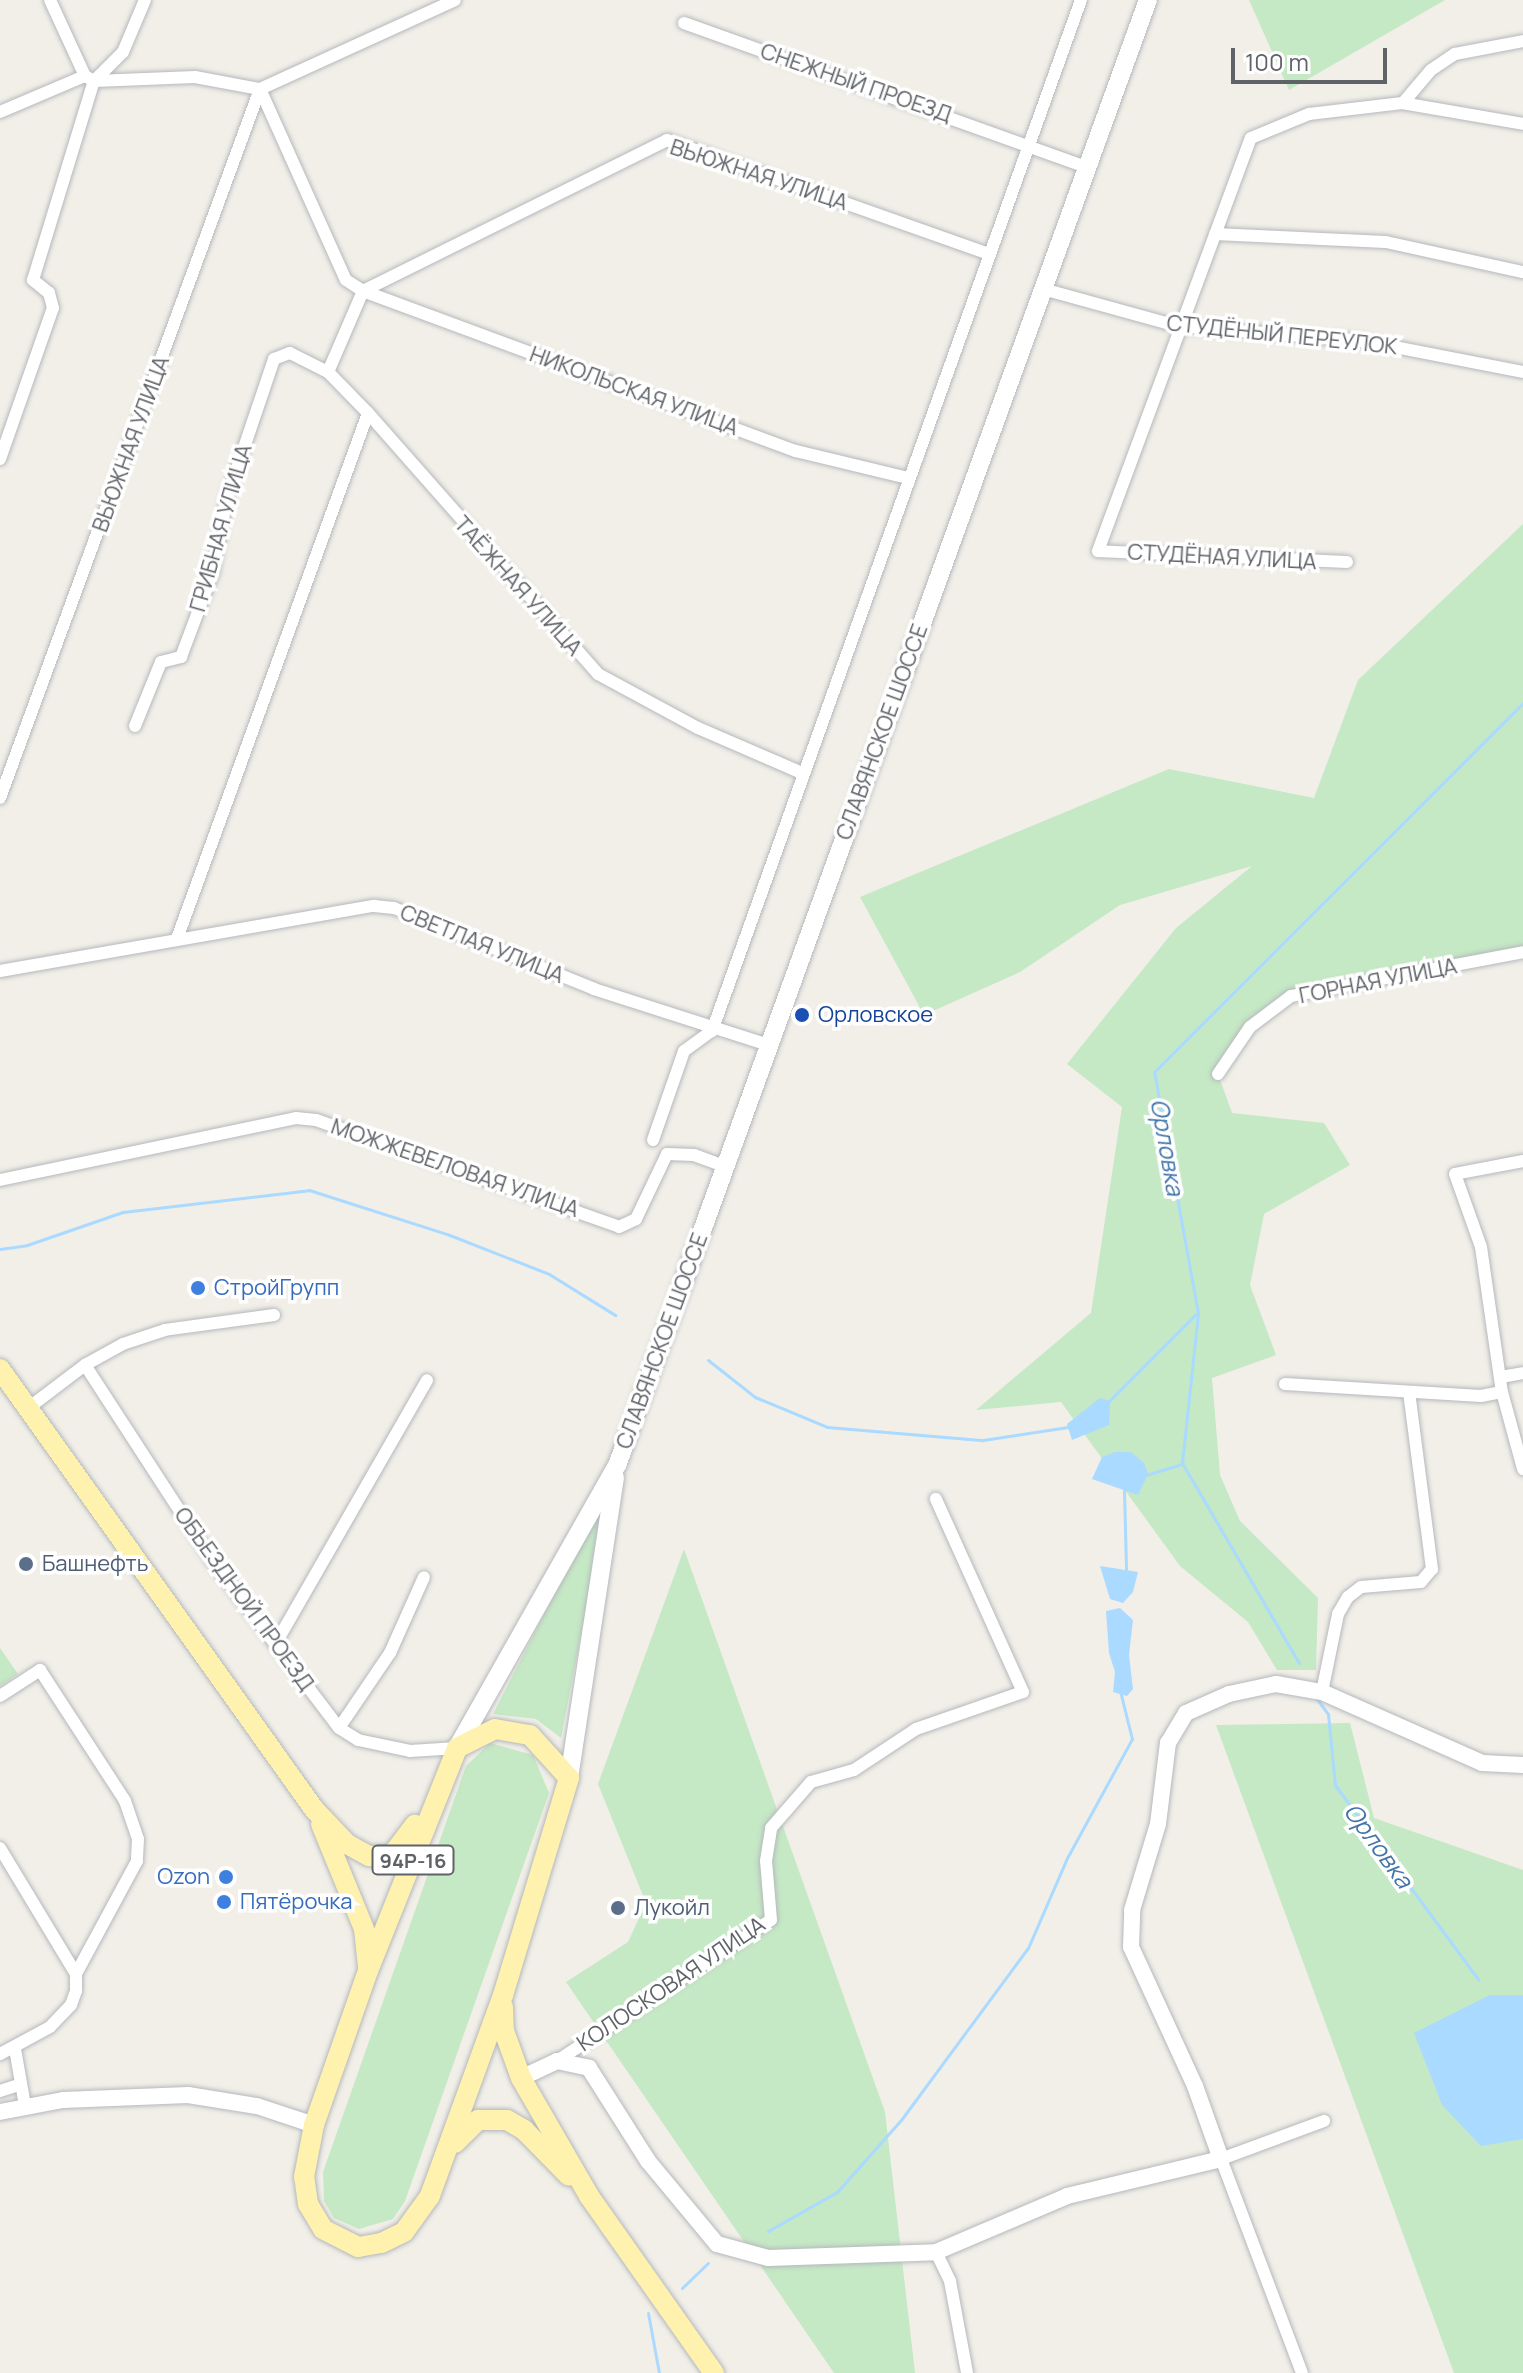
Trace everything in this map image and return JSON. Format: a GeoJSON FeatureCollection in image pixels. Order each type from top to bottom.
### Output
{"type":"FeatureCollection","features":[{"type":"Feature","properties":{"kind":"main road","name":"СЛАВЯНСКОЕ ШОССЕ"},"geometry":{"type":"LineString","coordinates":[[457,1748],[618,1463],[1148,0]]}},
{"type":"Feature","properties":{"kind":"main road","name":"94Р-16"},"geometry":{"type":"LineString","coordinates":[[0,1369],[314,1809],[356,1850],[392,1855],[403,1846],[457,1748]]}},
{"type":"Feature","properties":{"kind":"main road","name":"СЛАВЯНСКОЕ ШОССЕ"},"geometry":{"type":"LineString","coordinates":[[569,1778],[618,1463]]}},
{"type":"Feature","properties":{"kind":"main road"},"geometry":{"type":"LineString","coordinates":[[457,1748],[495,1729],[520,1731],[542,1743],[569,1778]]}},
{"type":"Feature","properties":{"kind":"main road","name":"94Р-16"},"geometry":{"type":"LineString","coordinates":[[457,1748],[368,1971],[314,2125],[304,2177],[308,2204],[323,2229],[345,2243],[369,2246],[404,2232],[422,2212],[503,1995],[569,1778]]}},
{"type":"Feature","properties":{"kind":"main road","name":"94Р-16"},"geometry":{"type":"LineString","coordinates":[[314,1809],[364,1929],[368,1971]]}},
{"type":"Feature","properties":{"kind":"main road","name":"94Р-16"},"geometry":{"type":"LineString","coordinates":[[503,1995],[504,2031],[521,2078],[589,2196],[714,2373]]}},
{"type":"Feature","properties":{"kind":"main road","name":"94Р-16"},"geometry":{"type":"LineString","coordinates":[[438,2175],[466,2128],[492,2117],[524,2130],[589,2196]]}},
{"type":"Feature","properties":{"kind":"street"},"geometry":{"type":"LineString","coordinates":[[50,0],[90,79]]}},
{"type":"Feature","properties":{"kind":"street"},"geometry":{"type":"LineString","coordinates":[[0,459],[53,308],[49,293],[33,280],[90,79],[123,52],[145,0]]}},
{"type":"Feature","properties":{"kind":"street"},"geometry":{"type":"LineString","coordinates":[[0,112],[90,79],[195,77],[260,89],[455,0]]}},
{"type":"Feature","properties":{"kind":"street"},"geometry":{"type":"LineString","coordinates":[[653,1140],[684,1051],[712,1031],[1081,0]]}},
{"type":"Feature","properties":{"kind":"street","name":"СНЕЖНЫЙ ПРОЕЗД"},"geometry":{"type":"LineString","coordinates":[[684,23],[1029,143],[1087,167]]}},
{"type":"Feature","properties":{"kind":"street"},"geometry":{"type":"LineString","coordinates":[[1403,103],[1431,70],[1455,54],[1523,41]]}},
{"type":"Feature","properties":{"kind":"street"},"geometry":{"type":"LineString","coordinates":[[260,89],[346,280],[363,291],[328,372]]}},
{"type":"Feature","properties":{"kind":"street","name":"ВЬЮЖНАЯ УЛИЦА"},"geometry":{"type":"LineString","coordinates":[[0,798],[260,89]]}},
{"type":"Feature","properties":{"kind":"street"},"geometry":{"type":"LineString","coordinates":[[1181,327],[1251,138],[1309,114],[1403,103],[1523,124]]}},
{"type":"Feature","properties":{"kind":"street","name":"ВЬЮЖНАЯ УЛИЦА"},"geometry":{"type":"LineString","coordinates":[[363,291],[667,140],[989,254]]}},
{"type":"Feature","properties":{"kind":"street"},"geometry":{"type":"LineString","coordinates":[[1215,234],[1386,242],[1523,272]]}},
{"type":"Feature","properties":{"kind":"street","name":"СТУДЁНЫЙ ПЕРЕУЛОК"},"geometry":{"type":"LineString","coordinates":[[1043,289],[1181,327],[1364,341],[1523,372]]}},
{"type":"Feature","properties":{"kind":"street","name":"НИКОЛЬСКАЯ УЛИЦА"},"geometry":{"type":"LineString","coordinates":[[363,291],[796,451],[908,478]]}},
{"type":"Feature","properties":{"kind":"street","name":"СТУДЁНАЯ УЛИЦА"},"geometry":{"type":"LineString","coordinates":[[1181,327],[1098,551],[1347,562]]}},
{"type":"Feature","properties":{"kind":"street","name":"ТАЁЖНАЯ УЛИЦА"},"geometry":{"type":"LineString","coordinates":[[274,359],[290,353],[328,372],[368,413],[598,674],[698,728],[802,773]]}},
{"type":"Feature","properties":{"kind":"street","name":"ГРИБНАЯ УЛИЦА"},"geometry":{"type":"LineString","coordinates":[[135,726],[161,662],[181,657],[203,601],[227,498],[274,359]]}},
{"type":"Feature","properties":{"kind":"street"},"geometry":{"type":"LineString","coordinates":[[178,936],[368,413]]}},
{"type":"Feature","properties":{"kind":"street","name":"СВЕТЛАЯ УЛИЦА"},"geometry":{"type":"LineString","coordinates":[[0,971],[352,906],[394,908],[712,1031],[768,1045]]}},
{"type":"Feature","properties":{"kind":"street","name":"ГОРНАЯ УЛИЦА"},"geometry":{"type":"LineString","coordinates":[[1218,1074],[1250,1027],[1291,996],[1523,952]]}},
{"type":"Feature","properties":{"kind":"street","name":"МОЖЖЕВЕЛОВАЯ УЛИЦА"},"geometry":{"type":"LineString","coordinates":[[0,1180],[306,1119],[332,1123],[619,1227],[636,1219],[667,1154],[694,1155],[725,1166]]}},
{"type":"Feature","properties":{"kind":"street"},"geometry":{"type":"LineString","coordinates":[[1523,1161],[1455,1174],[1481,1247],[1502,1392],[1523,1469]]}},
{"type":"Feature","properties":{"kind":"street"},"geometry":{"type":"LineString","coordinates":[[27,1409],[85,1365],[123,1344],[165,1330],[274,1315]]}},
{"type":"Feature","properties":{"kind":"street","name":"ОБЪЕЗДНОЙ ПРОЕЗД"},"geometry":{"type":"LineString","coordinates":[[85,1365],[213,1562],[339,1728]]}},
{"type":"Feature","properties":{"kind":"street"},"geometry":{"type":"LineString","coordinates":[[1501,1377],[1523,1373]]}},
{"type":"Feature","properties":{"kind":"street"},"geometry":{"type":"LineString","coordinates":[[276,1643],[427,1380]]}},
{"type":"Feature","properties":{"kind":"street"},"geometry":{"type":"LineString","coordinates":[[1285,1384],[1481,1396],[1502,1392]]}},
{"type":"Feature","properties":{"kind":"street"},"geometry":{"type":"LineString","coordinates":[[1322,1692],[1338,1614],[1348,1597],[1361,1587],[1421,1582],[1432,1569],[1409,1393]]}},
{"type":"Feature","properties":{"kind":"street","name":"КОЛОСКОВАЯ УЛИЦА"},"geometry":{"type":"LineString","coordinates":[[521,2078],[557,2061],[771,1920],[766,1861],[771,1828],[811,1782],[854,1770],[916,1729],[1023,1692],[936,1499]]}},
{"type":"Feature","properties":{"kind":"street"},"geometry":{"type":"LineString","coordinates":[[424,1577],[390,1653],[339,1728],[358,1740],[410,1751],[457,1748]]}},
{"type":"Feature","properties":{"kind":"street"},"geometry":{"type":"LineString","coordinates":[[0,1696],[40,1670],[125,1801],[140,1849],[76,1974],[76,1991],[64,2015],[15,2049],[0,2054]]}},
{"type":"Feature","properties":{"kind":"street"},"geometry":{"type":"LineString","coordinates":[[1302,2373],[1195,2086],[1131,1947],[1132,1910],[1158,1824],[1172,1731],[1195,1706],[1276,1684],[1322,1692],[1482,1763],[1523,1765]]}},
{"type":"Feature","properties":{"kind":"street"},"geometry":{"type":"LineString","coordinates":[[0,1848],[76,1974]]}},
{"type":"Feature","properties":{"kind":"street"},"geometry":{"type":"LineString","coordinates":[[15,2049],[25,2106]]}},
{"type":"Feature","properties":{"kind":"street","name":"КОЛОСКОВАЯ УЛИЦА"},"geometry":{"type":"LineString","coordinates":[[557,2061],[589,2068],[602,2082],[648,2161],[717,2244],[768,2258],[936,2252],[1067,2196],[1221,2159]]}},
{"type":"Feature","properties":{"kind":"street"},"geometry":{"type":"LineString","coordinates":[[0,2091],[21,2084]]}},
{"type":"Feature","properties":{"kind":"street"},"geometry":{"type":"LineString","coordinates":[[0,2112],[89,2098],[188,2095],[257,2106],[314,2125]]}},
{"type":"Feature","properties":{"kind":"street"},"geometry":{"type":"LineString","coordinates":[[1221,2159],[1324,2121]]}},
{"type":"Feature","properties":{"kind":"street"},"geometry":{"type":"LineString","coordinates":[[936,2252],[950,2281],[967,2373]]}},
{"type":"Feature","properties":{"kind":"green space"},"geometry":{"type":"Polygon","coordinates":[[[1249,0],[1445,0],[1289,90],[1249,0]]]}},
{"type":"Feature","properties":{"kind":"green space"},"geometry":{"type":"Polygon","coordinates":[[[1523,524],[1523,946],[1287,991],[1246,1022],[1218,1074],[1232,1113],[1324,1123],[1350,1165],[1264,1214],[1250,1285],[1276,1355],[1212,1378],[1220,1475],[1240,1521],[1318,1598],[1316,1670],[1277,1670],[1248,1622],[1180,1566],[1061,1402],[976,1410],[1091,1313],[1122,1107],[1067,1064],[1176,928],[1252,866],[1120,905],[1020,972],[924,1015],[860,897],[1169,769],[1314,798],[1358,680],[1523,524]]]}},
{"type":"Feature","properties":{"kind":"green space"},"geometry":{"type":"Polygon","coordinates":[[[609,1488],[561,1738],[536,1719],[493,1714],[609,1488]]]}},
{"type":"Feature","properties":{"kind":"green space"},"geometry":{"type":"Polygon","coordinates":[[[684,1549],[885,2112],[915,2373],[834,2373],[566,1982],[628,1942],[646,1903],[598,1784],[684,1549]]]}},
{"type":"Feature","properties":{"kind":"green space"},"geometry":{"type":"Polygon","coordinates":[[[0,1648],[18,1674],[0,1686],[0,1648]]]}},
{"type":"Feature","properties":{"kind":"green space"},"geometry":{"type":"Polygon","coordinates":[[[1350,1723],[1374,1818],[1523,1870],[1523,2373],[1454,2373],[1216,1725],[1350,1723]]]}},
{"type":"Feature","properties":{"kind":"green space"},"geometry":{"type":"Polygon","coordinates":[[[490,1743],[533,1755],[549,1793],[405,2201],[393,2219],[359,2229],[334,2218],[324,2201],[323,2172],[466,1766],[490,1743]]]}},
{"type":"Feature","properties":{"kind":"water"},"geometry":{"type":"Polygon","coordinates":[[[1100,1398],[1110,1401],[1109,1425],[1072,1440],[1067,1424],[1100,1398]]]}},
{"type":"Feature","properties":{"kind":"water"},"geometry":{"type":"Polygon","coordinates":[[[1115,1452],[1131,1452],[1144,1463],[1148,1474],[1138,1495],[1092,1479],[1102,1457],[1115,1452]]]}},
{"type":"Feature","properties":{"kind":"water"},"geometry":{"type":"Polygon","coordinates":[[[1100,1566],[1138,1572],[1133,1592],[1123,1603],[1110,1599],[1100,1566]]]}},
{"type":"Feature","properties":{"kind":"water"},"geometry":{"type":"Polygon","coordinates":[[[1120,1608],[1133,1620],[1129,1655],[1133,1689],[1127,1696],[1113,1692],[1115,1672],[1109,1653],[1106,1611],[1120,1608]]]}},
{"type":"Feature","properties":{"kind":"water"},"geometry":{"type":"Polygon","coordinates":[[[1490,1995],[1523,1995],[1523,2139],[1481,2146],[1442,2105],[1414,2033],[1490,1995]]]}},
{"type":"Feature","properties":{"kind":"waterway","name":"Орловка"},"geometry":{"type":"LineString","coordinates":[[1299,1663],[1182,1463],[1198,1313],[1154,1072],[1523,703]]}},
{"type":"Feature","properties":{"kind":"waterway"},"geometry":{"type":"LineString","coordinates":[[0,1249],[27,1245],[123,1212],[309,1190],[447,1234],[549,1274],[615,1315]]}},
{"type":"Feature","properties":{"kind":"waterway"},"geometry":{"type":"LineString","coordinates":[[1108,1402],[1196,1314]]}},
{"type":"Feature","properties":{"kind":"waterway"},"geometry":{"type":"LineString","coordinates":[[708,1360],[755,1397],[827,1427],[983,1440],[1068,1427]]}},
{"type":"Feature","properties":{"kind":"waterway"},"geometry":{"type":"LineString","coordinates":[[1146,1475],[1181,1464]]}},
{"type":"Feature","properties":{"kind":"waterway"},"geometry":{"type":"LineString","coordinates":[[1124,1491],[1126,1570]]}},
{"type":"Feature","properties":{"kind":"waterway"},"geometry":{"type":"LineString","coordinates":[[768,2231],[837,2192],[901,2120],[1028,1948],[1067,1858],[1132,1739],[1120,1691]]}},
{"type":"Feature","properties":{"kind":"waterway","name":"Орловка"},"geometry":{"type":"LineString","coordinates":[[1317,1699],[1328,1714],[1335,1785],[1479,1980]]}},
{"type":"Feature","properties":{"kind":"waterway"},"geometry":{"type":"LineString","coordinates":[[682,2288],[708,2263]]}},
{"type":"Feature","properties":{"kind":"waterway"},"geometry":{"type":"LineString","coordinates":[[648,2313],[659,2373]]}},
{"type":"Feature","properties":{"kind":"place","name":"Орловское"},"geometry":{"type":"Point","coordinates":[802,1015]}},
{"type":"Feature","properties":{"kind":"place","name":"СтройГрупп"},"geometry":{"type":"Point","coordinates":[198,1288]}},
{"type":"Feature","properties":{"kind":"place","name":"Башнефть"},"geometry":{"type":"Point","coordinates":[26,1564]}},
{"type":"Feature","properties":{"kind":"place","name":"Ozon"},"geometry":{"type":"Point","coordinates":[226,1877]}},
{"type":"Feature","properties":{"kind":"place","name":"Пятёрочка"},"geometry":{"type":"Point","coordinates":[224,1902]}},
{"type":"Feature","properties":{"kind":"place","name":"Лукойл"},"geometry":{"type":"Point","coordinates":[618,1908]}}]}
